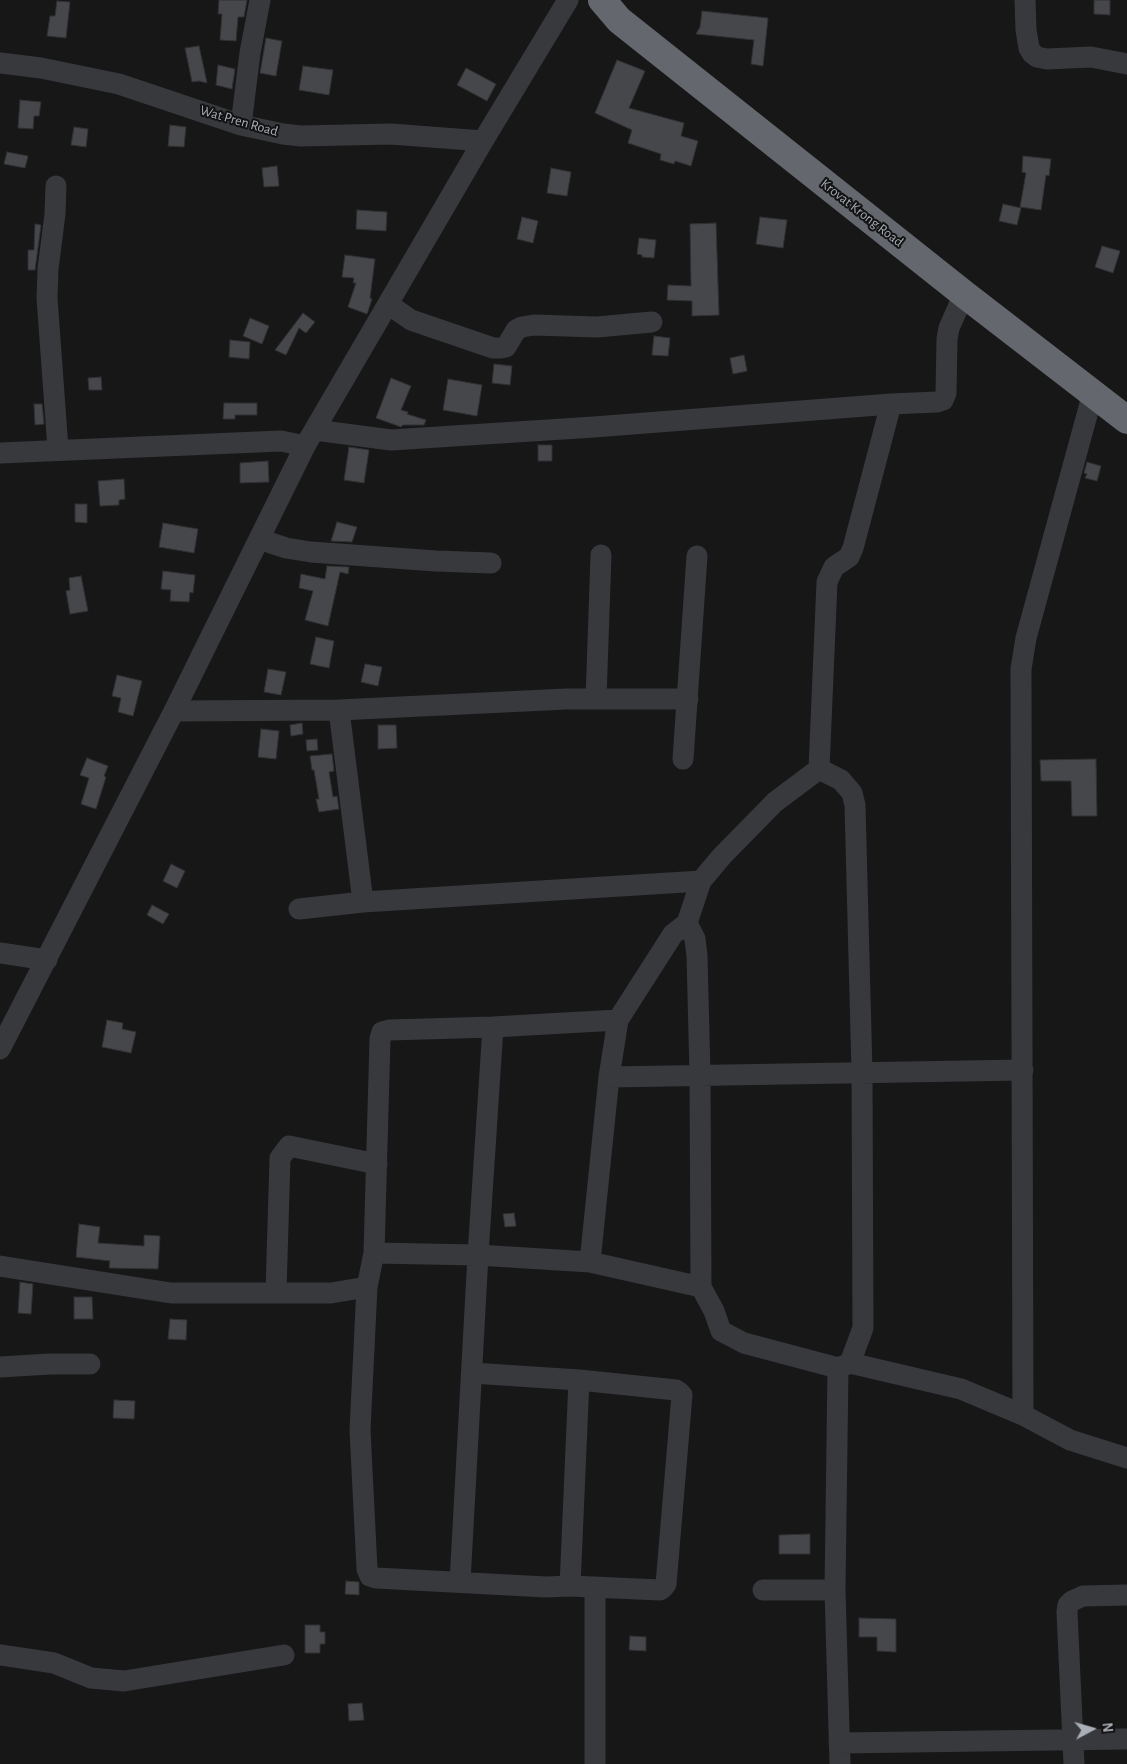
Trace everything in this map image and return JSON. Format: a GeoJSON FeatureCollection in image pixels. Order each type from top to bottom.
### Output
{"type":"FeatureCollection","features":[{"type":"Feature","properties":{"kind":"highway","name":"Krovat Krong Road"},"geometry":{"type":"LineString","coordinates":[[602,0],[619,20],[964,294],[1127,420]]}},
{"type":"Feature","properties":{"kind":"street"},"geometry":{"type":"LineString","coordinates":[[241,125],[250,53],[260,0]]}},
{"type":"Feature","properties":{"kind":"street"},"geometry":{"type":"LineString","coordinates":[[0,1049],[174,711],[272,543],[310,438],[483,141],[568,0]]}},
{"type":"Feature","properties":{"kind":"street"},"geometry":{"type":"LineString","coordinates":[[1025,0],[1029,48],[1037,57],[1047,59],[1091,57],[1127,64]]}},
{"type":"Feature","properties":{"kind":"street","name":"Wat Pren Road"},"geometry":{"type":"LineString","coordinates":[[0,64],[40,68],[119,84],[241,125],[293,135],[391,134],[483,141]]}},
{"type":"Feature","properties":{"kind":"street"},"geometry":{"type":"LineString","coordinates":[[56,186],[55,214],[48,269],[48,298],[58,449]]}},
{"type":"Feature","properties":{"kind":"street"},"geometry":{"type":"LineString","coordinates":[[0,453],[58,449],[281,441],[310,438],[391,440],[937,402],[943,400],[946,393],[947,334],[964,294]]}},
{"type":"Feature","properties":{"kind":"street"},"geometry":{"type":"LineString","coordinates":[[388,304],[411,320],[493,348],[506,346],[516,330],[534,325],[597,327],[652,322]]}},
{"type":"Feature","properties":{"kind":"street"},"geometry":{"type":"LineString","coordinates":[[1023,1415],[1021,669],[1026,638],[1092,393]]}},
{"type":"Feature","properties":{"kind":"street"},"geometry":{"type":"LineString","coordinates":[[819,769],[827,582],[834,567],[849,557],[853,548],[891,404]]}},
{"type":"Feature","properties":{"kind":"street"},"geometry":{"type":"LineString","coordinates":[[272,543],[311,552],[436,561],[491,562]]}},
{"type":"Feature","properties":{"kind":"street"},"geometry":{"type":"LineString","coordinates":[[596,698],[601,555]]}},
{"type":"Feature","properties":{"kind":"street"},"geometry":{"type":"LineString","coordinates":[[683,759],[697,556]]}},
{"type":"Feature","properties":{"kind":"street"},"geometry":{"type":"LineString","coordinates":[[174,711],[339,710],[596,698],[688,699]]}},
{"type":"Feature","properties":{"kind":"street"},"geometry":{"type":"LineString","coordinates":[[339,710],[363,902]]}},
{"type":"Feature","properties":{"kind":"street"},"geometry":{"type":"LineString","coordinates":[[590,1262],[609,1076],[618,1020],[673,934],[687,923],[701,881],[722,856],[776,802],[819,769]]}},
{"type":"Feature","properties":{"kind":"street"},"geometry":{"type":"LineString","coordinates":[[819,769],[841,780],[852,793],[855,804],[862,1072],[863,1328],[844,1365],[835,1590],[839,1754],[1072,1739],[1127,1739]]}},
{"type":"Feature","properties":{"kind":"street"},"geometry":{"type":"LineString","coordinates":[[299,909],[363,902],[701,881]]}},
{"type":"Feature","properties":{"kind":"street"},"geometry":{"type":"LineString","coordinates":[[687,923],[695,939],[697,956],[700,1074],[701,1287],[714,1311],[721,1331],[744,1343],[961,1389],[1023,1415],[1070,1440],[1127,1458]]}},
{"type":"Feature","properties":{"kind":"street"},"geometry":{"type":"LineString","coordinates":[[0,953],[47,960]]}},
{"type":"Feature","properties":{"kind":"street"},"geometry":{"type":"LineString","coordinates":[[472,1373],[579,1380],[676,1390],[682,1395],[666,1584],[660,1590],[570,1586],[546,1587],[376,1578],[370,1576],[367,1569],[360,1430],[367,1287],[374,1253],[380,1039],[382,1032],[389,1030],[493,1027],[618,1020]]}},
{"type":"Feature","properties":{"kind":"street"},"geometry":{"type":"LineString","coordinates":[[460,1582],[478,1254],[493,1027]]}},
{"type":"Feature","properties":{"kind":"street"},"geometry":{"type":"LineString","coordinates":[[609,1076],[1023,1070]]}},
{"type":"Feature","properties":{"kind":"street"},"geometry":{"type":"LineString","coordinates":[[276,1292],[280,1158],[284,1152],[289,1146],[377,1164]]}},
{"type":"Feature","properties":{"kind":"street"},"geometry":{"type":"LineString","coordinates":[[374,1253],[478,1254],[590,1262],[701,1287]]}},
{"type":"Feature","properties":{"kind":"street"},"geometry":{"type":"LineString","coordinates":[[0,1266],[171,1293],[331,1293],[367,1287]]}},
{"type":"Feature","properties":{"kind":"street"},"geometry":{"type":"LineString","coordinates":[[0,1367],[90,1364]]}},
{"type":"Feature","properties":{"kind":"street"},"geometry":{"type":"LineString","coordinates":[[570,1586],[579,1380]]}},
{"type":"Feature","properties":{"kind":"street"},"geometry":{"type":"LineString","coordinates":[[595,1587],[595,1764]]}},
{"type":"Feature","properties":{"kind":"street"},"geometry":{"type":"LineString","coordinates":[[763,1590],[835,1590]]}},
{"type":"Feature","properties":{"kind":"street"},"geometry":{"type":"LineString","coordinates":[[1074,1764],[1068,1605],[1083,1596],[1127,1595]]}},
{"type":"Feature","properties":{"kind":"street"},"geometry":{"type":"LineString","coordinates":[[0,1655],[54,1663],[91,1678],[124,1681],[284,1655]]}},
{"type":"Feature","properties":{"kind":"building"},"geometry":{"type":"Polygon","coordinates":[[[219,0],[247,0],[244,17],[238,17],[236,41],[220,40],[222,14],[218,14],[219,0]]]}},
{"type":"Feature","properties":{"kind":"building"},"geometry":{"type":"Polygon","coordinates":[[[1094,0],[1110,0],[1110,15],[1094,14],[1094,0]]]}},
{"type":"Feature","properties":{"kind":"building"},"geometry":{"type":"Polygon","coordinates":[[[57,1],[70,2],[66,38],[47,36],[50,16],[55,16],[57,1]]]}},
{"type":"Feature","properties":{"kind":"building"},"geometry":{"type":"Polygon","coordinates":[[[702,11],[768,18],[763,66],[751,64],[754,40],[696,34],[700,27],[702,11]]]}},
{"type":"Feature","properties":{"kind":"building"},"geometry":{"type":"Polygon","coordinates":[[[266,38],[282,41],[276,76],[260,73],[266,38]]]}},
{"type":"Feature","properties":{"kind":"building"},"geometry":{"type":"Polygon","coordinates":[[[199,46],[207,83],[192,82],[185,48],[199,46]]]}},
{"type":"Feature","properties":{"kind":"building"},"geometry":{"type":"Polygon","coordinates":[[[617,60],[645,71],[629,108],[684,123],[681,136],[698,141],[691,166],[675,161],[674,164],[660,160],[661,154],[628,143],[632,130],[595,113],[617,60]]]}},
{"type":"Feature","properties":{"kind":"building"},"geometry":{"type":"Polygon","coordinates":[[[218,65],[235,69],[232,89],[216,85],[218,65]]]}},
{"type":"Feature","properties":{"kind":"building"},"geometry":{"type":"Polygon","coordinates":[[[303,66],[333,70],[329,95],[299,90],[303,66]]]}},
{"type":"Feature","properties":{"kind":"building"},"geometry":{"type":"Polygon","coordinates":[[[466,68],[496,84],[487,101],[457,85],[466,68]]]}},
{"type":"Feature","properties":{"kind":"building"},"geometry":{"type":"Polygon","coordinates":[[[20,100],[41,102],[39,116],[34,116],[33,129],[18,128],[20,100]]]}},
{"type":"Feature","properties":{"kind":"building"},"geometry":{"type":"Polygon","coordinates":[[[170,125],[186,127],[184,147],[168,146],[170,125]]]}},
{"type":"Feature","properties":{"kind":"building"},"geometry":{"type":"Polygon","coordinates":[[[74,127],[88,129],[86,147],[71,145],[74,127]]]}},
{"type":"Feature","properties":{"kind":"building"},"geometry":{"type":"Polygon","coordinates":[[[7,152],[28,156],[25,168],[4,164],[7,152]]]}},
{"type":"Feature","properties":{"kind":"building"},"geometry":{"type":"Polygon","coordinates":[[[1023,156],[1051,159],[1049,176],[1046,175],[1041,210],[1020,207],[1026,173],[1022,172],[1023,156]]]}},
{"type":"Feature","properties":{"kind":"building"},"geometry":{"type":"Polygon","coordinates":[[[277,166],[279,186],[264,187],[262,168],[277,166]]]}},
{"type":"Feature","properties":{"kind":"building"},"geometry":{"type":"Polygon","coordinates":[[[551,168],[571,172],[567,196],[547,193],[551,168]]]}},
{"type":"Feature","properties":{"kind":"building"},"geometry":{"type":"Polygon","coordinates":[[[1003,204],[1021,208],[1017,225],[999,221],[1003,204]]]}},
{"type":"Feature","properties":{"kind":"building"},"geometry":{"type":"Polygon","coordinates":[[[357,210],[387,212],[386,231],[356,229],[357,210]]]}},
{"type":"Feature","properties":{"kind":"building"},"geometry":{"type":"Polygon","coordinates":[[[522,217],[538,221],[533,243],[517,239],[522,217]]]}},
{"type":"Feature","properties":{"kind":"building"},"geometry":{"type":"Polygon","coordinates":[[[760,217],[787,220],[783,248],[756,244],[760,217]]]}},
{"type":"Feature","properties":{"kind":"building"},"geometry":{"type":"Polygon","coordinates":[[[716,223],[719,315],[692,316],[692,301],[667,300],[668,285],[691,286],[690,224],[716,223]]]}},
{"type":"Feature","properties":{"kind":"building"},"geometry":{"type":"Polygon","coordinates":[[[35,224],[41,225],[35,270],[28,270],[28,250],[34,250],[35,224]]]}},
{"type":"Feature","properties":{"kind":"building"},"geometry":{"type":"Polygon","coordinates":[[[639,238],[656,240],[654,258],[642,257],[642,255],[637,254],[639,238]]]}},
{"type":"Feature","properties":{"kind":"building"},"geometry":{"type":"Polygon","coordinates":[[[1102,246],[1120,251],[1113,273],[1095,267],[1102,246]]]}},
{"type":"Feature","properties":{"kind":"building"},"geometry":{"type":"Polygon","coordinates":[[[345,255],[375,259],[370,298],[372,299],[367,314],[348,307],[356,283],[353,283],[354,278],[342,277],[345,255]]]}},
{"type":"Feature","properties":{"kind":"building"},"geometry":{"type":"Polygon","coordinates":[[[303,313],[315,322],[306,333],[299,328],[286,355],[275,350],[303,313]]]}},
{"type":"Feature","properties":{"kind":"building"},"geometry":{"type":"Polygon","coordinates":[[[250,318],[269,326],[262,344],[243,336],[250,318]]]}},
{"type":"Feature","properties":{"kind":"building"},"geometry":{"type":"Polygon","coordinates":[[[654,336],[670,338],[668,356],[652,355],[654,336]]]}},
{"type":"Feature","properties":{"kind":"building"},"geometry":{"type":"Polygon","coordinates":[[[230,340],[250,342],[249,359],[229,357],[230,340]]]}},
{"type":"Feature","properties":{"kind":"building"},"geometry":{"type":"Polygon","coordinates":[[[744,355],[747,371],[733,374],[730,358],[744,355]]]}},
{"type":"Feature","properties":{"kind":"building"},"geometry":{"type":"Polygon","coordinates":[[[494,364],[512,366],[510,385],[492,383],[494,364]]]}},
{"type":"Feature","properties":{"kind":"building"},"geometry":{"type":"Polygon","coordinates":[[[101,377],[102,390],[89,390],[88,378],[101,377]]]}},
{"type":"Feature","properties":{"kind":"building"},"geometry":{"type":"Polygon","coordinates":[[[391,378],[411,386],[401,410],[426,420],[424,425],[403,425],[401,427],[376,418],[391,378]]]}},
{"type":"Feature","properties":{"kind":"building"},"geometry":{"type":"Polygon","coordinates":[[[448,379],[482,385],[477,416],[443,410],[448,379]]]}},
{"type":"Feature","properties":{"kind":"building"},"geometry":{"type":"Polygon","coordinates":[[[224,403],[257,403],[257,415],[235,415],[235,419],[223,419],[224,403]]]}},
{"type":"Feature","properties":{"kind":"building"},"geometry":{"type":"Polygon","coordinates":[[[34,404],[42,404],[44,424],[35,425],[34,404]]]}},
{"type":"Feature","properties":{"kind":"building"},"geometry":{"type":"Polygon","coordinates":[[[538,445],[552,445],[552,461],[538,461],[538,445]]]}},
{"type":"Feature","properties":{"kind":"building"},"geometry":{"type":"Polygon","coordinates":[[[349,447],[369,450],[364,483],[344,480],[349,447]]]}},
{"type":"Feature","properties":{"kind":"building"},"geometry":{"type":"Polygon","coordinates":[[[268,461],[269,482],[240,483],[240,463],[268,461]]]}},
{"type":"Feature","properties":{"kind":"building"},"geometry":{"type":"Polygon","coordinates":[[[1087,462],[1101,466],[1097,481],[1085,478],[1087,474],[1084,473],[1087,462]]]}},
{"type":"Feature","properties":{"kind":"building"},"geometry":{"type":"Polygon","coordinates":[[[124,479],[125,499],[119,500],[119,505],[100,506],[98,481],[124,479]]]}},
{"type":"Feature","properties":{"kind":"building"},"geometry":{"type":"Polygon","coordinates":[[[75,504],[87,504],[87,523],[75,522],[75,504]]]}},
{"type":"Feature","properties":{"kind":"building"},"geometry":{"type":"Polygon","coordinates":[[[337,522],[357,527],[352,542],[331,541],[337,522]]]}},
{"type":"Feature","properties":{"kind":"building"},"geometry":{"type":"Polygon","coordinates":[[[163,523],[198,529],[194,553],[159,547],[163,523]]]}},
{"type":"Feature","properties":{"kind":"building"},"geometry":{"type":"Polygon","coordinates":[[[327,566],[349,567],[348,574],[340,572],[328,626],[305,620],[313,591],[299,588],[301,574],[325,579],[327,566]]]}},
{"type":"Feature","properties":{"kind":"building"},"geometry":{"type":"Polygon","coordinates":[[[163,571],[195,575],[193,593],[190,592],[189,602],[170,601],[171,590],[161,589],[163,571]]]}},
{"type":"Feature","properties":{"kind":"building"},"geometry":{"type":"Polygon","coordinates":[[[81,576],[88,611],[70,614],[66,591],[70,590],[69,578],[81,576]]]}},
{"type":"Feature","properties":{"kind":"building"},"geometry":{"type":"Polygon","coordinates":[[[316,637],[334,641],[329,668],[310,664],[316,637]]]}},
{"type":"Feature","properties":{"kind":"building"},"geometry":{"type":"Polygon","coordinates":[[[365,664],[382,667],[378,686],[361,682],[365,664]]]}},
{"type":"Feature","properties":{"kind":"building"},"geometry":{"type":"Polygon","coordinates":[[[268,669],[286,672],[281,695],[264,692],[268,669]]]}},
{"type":"Feature","properties":{"kind":"building"},"geometry":{"type":"Polygon","coordinates":[[[117,675],[142,681],[133,716],[118,712],[121,698],[112,696],[117,675]]]}},
{"type":"Feature","properties":{"kind":"building"},"geometry":{"type":"Polygon","coordinates":[[[302,723],[303,734],[291,736],[290,725],[302,723]]]}},
{"type":"Feature","properties":{"kind":"building"},"geometry":{"type":"Polygon","coordinates":[[[378,725],[396,725],[397,748],[378,749],[378,725]]]}},
{"type":"Feature","properties":{"kind":"building"},"geometry":{"type":"Polygon","coordinates":[[[261,729],[279,731],[276,759],[258,757],[261,729]]]}},
{"type":"Feature","properties":{"kind":"building"},"geometry":{"type":"Polygon","coordinates":[[[317,739],[318,750],[307,751],[306,740],[317,739]]]}},
{"type":"Feature","properties":{"kind":"building"},"geometry":{"type":"Polygon","coordinates":[[[332,754],[334,771],[329,772],[333,797],[337,796],[339,809],[319,812],[316,799],[319,799],[310,756],[332,754]]]}},
{"type":"Feature","properties":{"kind":"building"},"geometry":{"type":"Polygon","coordinates":[[[87,758],[108,766],[96,809],[81,804],[89,778],[80,775],[87,758]]]}},
{"type":"Feature","properties":{"kind":"building"},"geometry":{"type":"Polygon","coordinates":[[[1096,759],[1097,816],[1072,816],[1071,781],[1041,781],[1040,760],[1096,759]]]}},
{"type":"Feature","properties":{"kind":"building"},"geometry":{"type":"Polygon","coordinates":[[[171,864],[185,871],[177,888],[163,881],[171,864]]]}},
{"type":"Feature","properties":{"kind":"building"},"geometry":{"type":"Polygon","coordinates":[[[152,905],[169,914],[163,924],[147,915],[152,905]]]}},
{"type":"Feature","properties":{"kind":"building"},"geometry":{"type":"Polygon","coordinates":[[[107,1020],[123,1023],[122,1029],[136,1032],[131,1053],[102,1047],[107,1020]]]}},
{"type":"Feature","properties":{"kind":"building"},"geometry":{"type":"Polygon","coordinates":[[[514,1213],[516,1226],[505,1227],[503,1214],[514,1213]]]}},
{"type":"Feature","properties":{"kind":"building"},"geometry":{"type":"Polygon","coordinates":[[[79,1224],[100,1227],[98,1243],[144,1246],[144,1235],[160,1236],[158,1269],[109,1268],[110,1261],[76,1257],[79,1224]]]}},
{"type":"Feature","properties":{"kind":"building"},"geometry":{"type":"Polygon","coordinates":[[[20,1282],[33,1284],[31,1314],[18,1313],[20,1282]]]}},
{"type":"Feature","properties":{"kind":"building"},"geometry":{"type":"Polygon","coordinates":[[[74,1297],[92,1297],[93,1319],[74,1319],[74,1297]]]}},
{"type":"Feature","properties":{"kind":"building"},"geometry":{"type":"Polygon","coordinates":[[[170,1319],[187,1320],[186,1340],[168,1339],[170,1319]]]}},
{"type":"Feature","properties":{"kind":"building"},"geometry":{"type":"Polygon","coordinates":[[[114,1400],[135,1401],[134,1419],[113,1418],[114,1400]]]}},
{"type":"Feature","properties":{"kind":"building"},"geometry":{"type":"Polygon","coordinates":[[[810,1534],[810,1554],[779,1554],[779,1535],[810,1534]]]}},
{"type":"Feature","properties":{"kind":"building"},"geometry":{"type":"Polygon","coordinates":[[[346,1581],[359,1582],[359,1595],[345,1594],[346,1581]]]}},
{"type":"Feature","properties":{"kind":"building"},"geometry":{"type":"Polygon","coordinates":[[[859,1618],[896,1619],[896,1652],[877,1651],[877,1637],[859,1637],[859,1618]]]}},
{"type":"Feature","properties":{"kind":"building"},"geometry":{"type":"Polygon","coordinates":[[[305,1625],[320,1625],[320,1632],[325,1632],[325,1644],[320,1644],[320,1653],[305,1653],[305,1625]]]}},
{"type":"Feature","properties":{"kind":"building"},"geometry":{"type":"Polygon","coordinates":[[[630,1636],[646,1637],[646,1651],[629,1650],[630,1636]]]}},
{"type":"Feature","properties":{"kind":"building"},"geometry":{"type":"Polygon","coordinates":[[[362,1703],[364,1720],[349,1721],[348,1704],[362,1703]]]}}]}
